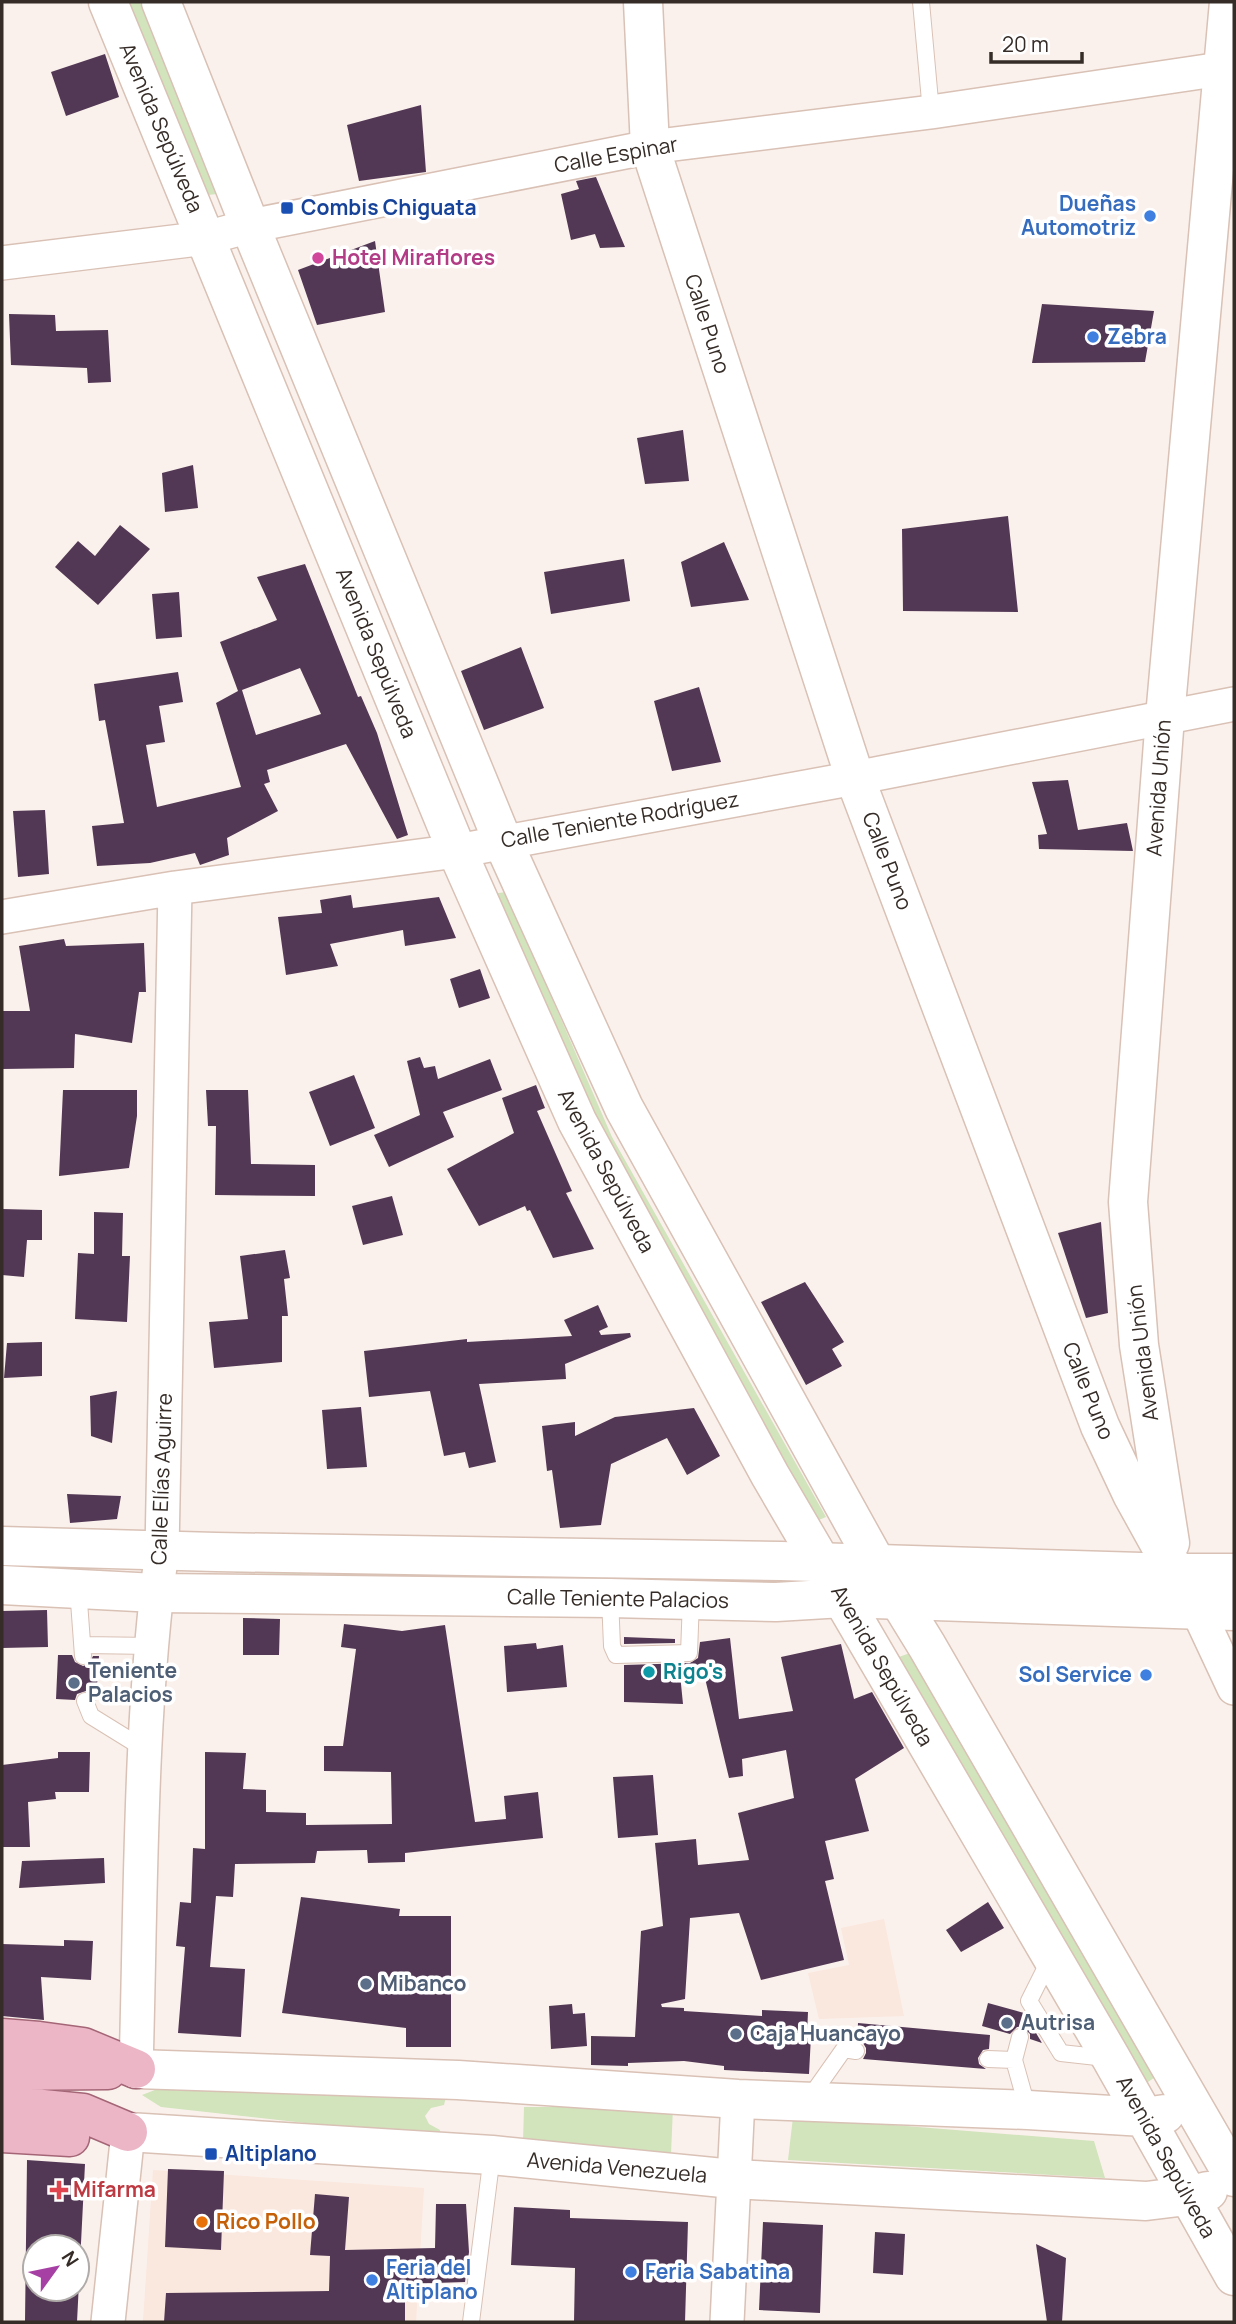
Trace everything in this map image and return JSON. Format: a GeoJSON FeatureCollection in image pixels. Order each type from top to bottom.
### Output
{"type":"FeatureCollection","features":[{"type":"Feature","properties":{"kind":"main road"},"geometry":{"type":"LineString","coordinates":[[2,2038],[83,2048],[136,2069]]}},
{"type":"Feature","properties":{"kind":"main road"},"geometry":{"type":"LineString","coordinates":[[2,2071],[136,2069]]}},
{"type":"Feature","properties":{"kind":"main road","name":"Avenida Venezuela"},"geometry":{"type":"LineString","coordinates":[[2,2105],[83,2113],[128,2132]]}},
{"type":"Feature","properties":{"kind":"main road"},"geometry":{"type":"LineString","coordinates":[[2,2133],[86,2138],[128,2132]]}},
{"type":"Feature","properties":{"kind":"street","name":"Avenida Sepúlveda"},"geometry":{"type":"LineString","coordinates":[[108,2],[457,851],[577,1121],[770,1475],[1111,2058],[1234,2276]]}},
{"type":"Feature","properties":{"kind":"street"},"geometry":{"type":"LineString","coordinates":[[161,2],[503,842],[624,1108],[876,1563],[1234,2177]]}},
{"type":"Feature","properties":{"kind":"street","name":"Calle Puno"},"geometry":{"type":"LineString","coordinates":[[643,2],[650,147],[855,778],[1100,1426],[1132,1494],[1197,1609],[1234,1688]]}},
{"type":"Feature","properties":{"kind":"street","name":"Avenida Unión"},"geometry":{"type":"LineString","coordinates":[[1175,1573],[1139,1345],[1128,1202],[1165,717],[1229,67],[1229,2]]}},
{"type":"Feature","properties":{"kind":"street","name":"Calle Espinar"},"geometry":{"type":"LineString","coordinates":[[2,263],[206,238],[250,226],[650,147],[931,112],[1229,67]]}},
{"type":"Feature","properties":{"kind":"street"},"geometry":{"type":"LineString","coordinates":[[366,629],[411,617]]}},
{"type":"Feature","properties":{"kind":"street","name":"Calle Teniente Rodríguez"},"geometry":{"type":"LineString","coordinates":[[2,917],[176,888],[457,851],[855,778],[1234,704]]}},
{"type":"Feature","properties":{"kind":"street","name":"Calle Elías Aguirre"},"geometry":{"type":"LineString","coordinates":[[136,2069],[146,1750],[156,1593],[162,1551],[176,888]]}},
{"type":"Feature","properties":{"kind":"street","name":"Calle Teniente Palacios"},"geometry":{"type":"LineString","coordinates":[[2,1546],[876,1563],[1234,1573]]}},
{"type":"Feature","properties":{"kind":"street","name":"Calle Teniente Palacios"},"geometry":{"type":"LineString","coordinates":[[2,1585],[156,1593],[776,1602],[843,1598],[1234,1611]]}},
{"type":"Feature","properties":{"kind":"street"},"geometry":{"type":"LineString","coordinates":[[1051,1956],[1093,1932]]}},
{"type":"Feature","properties":{"kind":"street"},"geometry":{"type":"LineString","coordinates":[[136,2069],[458,2080],[738,2099],[1144,2117],[1197,2110]]}},
{"type":"Feature","properties":{"kind":"street"},"geometry":{"type":"LineString","coordinates":[[727,2322],[738,2099]]}},
{"type":"Feature","properties":{"kind":"street"},"geometry":{"type":"LineString","coordinates":[[108,2322],[128,2132]]}},
{"type":"Feature","properties":{"kind":"street","name":"Avenida Venezuela"},"geometry":{"type":"LineString","coordinates":[[128,2132],[492,2155],[733,2179],[1146,2201],[1187,2196],[1234,2184]]}},
{"type":"Feature","properties":{"kind":"lane"},"geometry":{"type":"LineString","coordinates":[[921,2],[931,112]]}},
{"type":"Feature","properties":{"kind":"lane"},"geometry":{"type":"LineString","coordinates":[[78,1588],[83,1650],[153,1646]]}},
{"type":"Feature","properties":{"kind":"lane"},"geometry":{"type":"LineString","coordinates":[[610,1598],[612,1646],[616,1655],[689,1653],[691,1600]]}},
{"type":"Feature","properties":{"kind":"lane"},"geometry":{"type":"LineString","coordinates":[[85,1701],[91,1716],[146,1750]]}},
{"type":"Feature","properties":{"kind":"lane"},"geometry":{"type":"LineString","coordinates":[[1051,1956],[1028,2007],[1061,2053],[1111,2058]]}},
{"type":"Feature","properties":{"kind":"lane"},"geometry":{"type":"LineString","coordinates":[[1020,2037],[1014,2060],[1028,2110]]}},
{"type":"Feature","properties":{"kind":"lane"},"geometry":{"type":"LineString","coordinates":[[807,2101],[844,2049],[856,2051]]}},
{"type":"Feature","properties":{"kind":"lane"},"geometry":{"type":"LineString","coordinates":[[988,2059],[1014,2060]]}},
{"type":"Feature","properties":{"kind":"lane"},"geometry":{"type":"LineString","coordinates":[[471,2322],[492,2155]]}},
{"type":"Feature","properties":{"kind":"shaded area"},"geometry":{"type":"Polygon","coordinates":[[[884,1919],[904,2016],[819,2019],[808,1973],[849,1965],[841,1928],[884,1919]]]}},
{"type":"Feature","properties":{"kind":"shaded area"},"geometry":{"type":"Polygon","coordinates":[[[153,2170],[424,2188],[416,2322],[143,2322],[153,2170]]]}},
{"type":"Feature","properties":{"kind":"green space"},"geometry":{"type":"Polygon","coordinates":[[[113,2],[140,2],[217,194],[190,197],[113,2]]]}},
{"type":"Feature","properties":{"kind":"green space"},"geometry":{"type":"Polygon","coordinates":[[[506,892],[612,1137],[826,1517],[814,1522],[597,1140],[484,895],[506,892]]]}},
{"type":"Feature","properties":{"kind":"green space"},"geometry":{"type":"Polygon","coordinates":[[[235,1566],[776,1576],[776,1582],[235,1573],[235,1566]]]}},
{"type":"Feature","properties":{"kind":"green space"},"geometry":{"type":"Polygon","coordinates":[[[910,1653],[1161,2073],[1145,2084],[896,1658],[910,1653]]]}},
{"type":"Feature","properties":{"kind":"green space"},"geometry":{"type":"Polygon","coordinates":[[[160,2088],[446,2097],[444,2105],[431,2108],[425,2116],[429,2124],[440,2130],[439,2138],[161,2107],[142,2095],[160,2088]]]}},
{"type":"Feature","properties":{"kind":"green space"},"geometry":{"type":"Polygon","coordinates":[[[524,2107],[673,2107],[671,2154],[523,2141],[524,2107]]]}},
{"type":"Feature","properties":{"kind":"green space"},"geometry":{"type":"Polygon","coordinates":[[[793,2117],[1094,2141],[1105,2178],[788,2160],[793,2117]]]}},
{"type":"Feature","properties":{"kind":"building"},"geometry":{"type":"Polygon","coordinates":[[[105,54],[119,97],[66,116],[51,72],[105,54]]]}},
{"type":"Feature","properties":{"kind":"building"},"geometry":{"type":"Polygon","coordinates":[[[421,105],[426,172],[359,181],[347,125],[421,105]]]}},
{"type":"Feature","properties":{"kind":"building"},"geometry":{"type":"Polygon","coordinates":[[[596,177],[625,247],[600,248],[595,234],[571,240],[561,194],[579,189],[576,181],[596,177]]]}},
{"type":"Feature","properties":{"kind":"building"},"geometry":{"type":"Polygon","coordinates":[[[375,241],[385,312],[317,325],[298,270],[375,241]]]}},
{"type":"Feature","properties":{"kind":"building","name":"Zebra"},"geometry":{"type":"Polygon","coordinates":[[[1042,304],[1154,311],[1145,362],[1032,363],[1042,304]]]}},
{"type":"Feature","properties":{"kind":"building"},"geometry":{"type":"Polygon","coordinates":[[[9,314],[55,315],[56,331],[108,330],[111,382],[88,383],[87,368],[11,365],[9,314]]]}},
{"type":"Feature","properties":{"kind":"building"},"geometry":{"type":"Polygon","coordinates":[[[683,430],[689,481],[645,484],[637,438],[683,430]]]}},
{"type":"Feature","properties":{"kind":"building"},"geometry":{"type":"Polygon","coordinates":[[[193,465],[198,508],[165,512],[162,473],[193,465]]]}},
{"type":"Feature","properties":{"kind":"building"},"geometry":{"type":"Polygon","coordinates":[[[1008,516],[1018,612],[903,611],[902,529],[1008,516]]]}},
{"type":"Feature","properties":{"kind":"building"},"geometry":{"type":"Polygon","coordinates":[[[120,525],[150,549],[98,605],[55,567],[78,541],[95,556],[120,525]]]}},
{"type":"Feature","properties":{"kind":"building"},"geometry":{"type":"Polygon","coordinates":[[[724,542],[749,600],[691,607],[681,562],[724,542]]]}},
{"type":"Feature","properties":{"kind":"building"},"geometry":{"type":"Polygon","coordinates":[[[624,559],[630,601],[551,614],[544,572],[624,559]]]}},
{"type":"Feature","properties":{"kind":"building"},"geometry":{"type":"Polygon","coordinates":[[[305,564],[358,697],[361,696],[377,733],[408,835],[397,839],[346,744],[267,770],[270,782],[264,784],[278,811],[227,838],[229,855],[200,865],[195,853],[150,863],[97,866],[92,826],[124,823],[105,720],[99,721],[94,684],[178,672],[183,702],[159,706],[165,742],[146,745],[157,807],[241,787],[216,703],[238,691],[220,642],[277,620],[257,577],[305,564]],[[300,668],[242,690],[256,735],[321,714],[300,668]]]}},
{"type":"Feature","properties":{"kind":"building"},"geometry":{"type":"Polygon","coordinates":[[[179,592],[182,637],[156,639],[152,594],[179,592]]]}},
{"type":"Feature","properties":{"kind":"building"},"geometry":{"type":"Polygon","coordinates":[[[521,647],[544,708],[484,730],[461,671],[521,647]]]}},
{"type":"Feature","properties":{"kind":"building"},"geometry":{"type":"Polygon","coordinates":[[[699,687],[721,762],[672,771],[654,701],[699,687]]]}},
{"type":"Feature","properties":{"kind":"building"},"geometry":{"type":"Polygon","coordinates":[[[1068,780],[1078,830],[1127,823],[1133,851],[1039,849],[1038,835],[1047,834],[1032,782],[1068,780]]]}},
{"type":"Feature","properties":{"kind":"building"},"geometry":{"type":"Polygon","coordinates":[[[45,810],[49,874],[18,877],[13,811],[45,810]]]}},
{"type":"Feature","properties":{"kind":"building"},"geometry":{"type":"Polygon","coordinates":[[[351,895],[353,908],[439,897],[456,938],[405,946],[403,930],[330,944],[338,966],[286,975],[278,917],[322,913],[320,900],[351,895]]]}},
{"type":"Feature","properties":{"kind":"building"},"geometry":{"type":"Polygon","coordinates":[[[64,939],[66,946],[144,943],[146,992],[139,992],[132,1043],[75,1034],[74,1068],[2,1069],[2,1011],[30,1011],[19,946],[64,939]]]}},
{"type":"Feature","properties":{"kind":"building"},"geometry":{"type":"Polygon","coordinates":[[[480,969],[490,998],[459,1008],[450,979],[480,969]]]}},
{"type":"Feature","properties":{"kind":"building"},"geometry":{"type":"Polygon","coordinates":[[[420,1057],[424,1068],[435,1066],[438,1079],[490,1059],[502,1090],[443,1112],[454,1137],[389,1167],[374,1135],[420,1115],[407,1061],[420,1057]]]}},
{"type":"Feature","properties":{"kind":"building"},"geometry":{"type":"Polygon","coordinates":[[[354,1075],[375,1128],[330,1146],[309,1092],[354,1075]]]}},
{"type":"Feature","properties":{"kind":"building"},"geometry":{"type":"Polygon","coordinates":[[[536,1085],[545,1108],[537,1111],[572,1191],[566,1193],[594,1249],[553,1258],[530,1210],[527,1211],[525,1206],[479,1226],[447,1169],[514,1133],[502,1098],[536,1085]]]}},
{"type":"Feature","properties":{"kind":"building"},"geometry":{"type":"Polygon","coordinates":[[[63,1090],[137,1090],[137,1116],[129,1168],[59,1176],[63,1090]]]}},
{"type":"Feature","properties":{"kind":"building"},"geometry":{"type":"Polygon","coordinates":[[[206,1090],[248,1090],[251,1164],[315,1165],[315,1196],[215,1195],[216,1126],[208,1126],[206,1090]]]}},
{"type":"Feature","properties":{"kind":"building"},"geometry":{"type":"Polygon","coordinates":[[[392,1196],[403,1235],[363,1245],[352,1206],[392,1196]]]}},
{"type":"Feature","properties":{"kind":"building"},"geometry":{"type":"Polygon","coordinates":[[[2,1209],[42,1210],[42,1240],[27,1240],[24,1277],[2,1275],[2,1209]]]}},
{"type":"Feature","properties":{"kind":"building"},"geometry":{"type":"Polygon","coordinates":[[[94,1212],[123,1213],[122,1256],[130,1256],[127,1322],[75,1319],[78,1253],[94,1254],[94,1212]]]}},
{"type":"Feature","properties":{"kind":"building"},"geometry":{"type":"Polygon","coordinates":[[[1101,1222],[1108,1313],[1086,1318],[1058,1233],[1101,1222]]]}},
{"type":"Feature","properties":{"kind":"building"},"geometry":{"type":"Polygon","coordinates":[[[285,1250],[290,1278],[284,1279],[288,1316],[282,1316],[282,1362],[214,1368],[209,1322],[248,1319],[240,1256],[285,1250]]]}},
{"type":"Feature","properties":{"kind":"building"},"geometry":{"type":"Polygon","coordinates":[[[805,1282],[844,1342],[832,1349],[842,1366],[806,1385],[761,1302],[805,1282]]]}},
{"type":"Feature","properties":{"kind":"building"},"geometry":{"type":"Polygon","coordinates":[[[598,1305],[608,1327],[599,1331],[601,1335],[630,1333],[631,1337],[565,1364],[566,1379],[479,1384],[496,1462],[469,1468],[465,1452],[444,1456],[430,1391],[369,1397],[364,1351],[467,1339],[467,1342],[572,1336],[564,1320],[598,1305]]]}},
{"type":"Feature","properties":{"kind":"building"},"geometry":{"type":"Polygon","coordinates":[[[42,1342],[42,1376],[4,1378],[7,1343],[42,1342]]]}},
{"type":"Feature","properties":{"kind":"building"},"geometry":{"type":"Polygon","coordinates":[[[117,1391],[112,1443],[91,1436],[90,1396],[117,1391]]]}},
{"type":"Feature","properties":{"kind":"building"},"geometry":{"type":"Polygon","coordinates":[[[361,1407],[367,1467],[327,1469],[322,1410],[361,1407]]]}},
{"type":"Feature","properties":{"kind":"building"},"geometry":{"type":"Polygon","coordinates":[[[694,1408],[720,1456],[687,1475],[667,1438],[611,1464],[601,1525],[560,1528],[552,1470],[547,1471],[542,1426],[575,1422],[575,1436],[615,1417],[694,1408]]]}},
{"type":"Feature","properties":{"kind":"building"},"geometry":{"type":"Polygon","coordinates":[[[67,1494],[121,1496],[117,1519],[70,1523],[67,1494]]]}},
{"type":"Feature","properties":{"kind":"building"},"geometry":{"type":"Polygon","coordinates":[[[47,1610],[48,1647],[2,1648],[2,1611],[47,1610]]]}},
{"type":"Feature","properties":{"kind":"building"},"geometry":{"type":"Polygon","coordinates":[[[243,1618],[280,1619],[279,1655],[243,1655],[243,1618]]]}},
{"type":"Feature","properties":{"kind":"building"},"geometry":{"type":"Polygon","coordinates":[[[344,1624],[402,1631],[445,1625],[475,1822],[506,1819],[504,1796],[538,1792],[543,1838],[405,1853],[405,1862],[368,1863],[367,1850],[317,1851],[315,1863],[235,1864],[233,1897],[216,1896],[210,1967],[245,1969],[241,2037],[178,2033],[185,1947],[176,1946],[180,1902],[191,1903],[193,1848],[205,1849],[205,1752],[246,1753],[243,1789],[266,1790],[266,1812],[306,1813],[306,1825],[392,1824],[391,1772],[324,1771],[324,1746],[343,1746],[356,1649],[341,1647],[344,1624]]]}},
{"type":"Feature","properties":{"kind":"building"},"geometry":{"type":"Polygon","coordinates":[[[624,1637],[675,1639],[675,1643],[624,1644],[624,1637]]]}},
{"type":"Feature","properties":{"kind":"building"},"geometry":{"type":"Polygon","coordinates":[[[730,1638],[739,1719],[793,1711],[781,1657],[841,1644],[854,1699],[872,1692],[904,1748],[855,1779],[869,1831],[825,1841],[834,1879],[825,1881],[844,1960],[761,1980],[739,1913],[690,1918],[685,1999],[661,2004],[662,2007],[684,2008],[684,2011],[762,2016],[762,2010],[808,2012],[807,2035],[811,2036],[809,2074],[724,2070],[724,2066],[684,2061],[628,2063],[628,2066],[591,2065],[591,2036],[635,2037],[641,1931],[663,1926],[655,1843],[696,1839],[698,1865],[749,1860],[738,1813],[794,1798],[786,1750],[742,1759],[743,1776],[729,1778],[703,1670],[680,1674],[683,1704],[624,1702],[624,1665],[690,1663],[698,1658],[700,1642],[730,1638]]]}},
{"type":"Feature","properties":{"kind":"building"},"geometry":{"type":"Polygon","coordinates":[[[536,1643],[537,1649],[563,1645],[567,1687],[507,1692],[504,1646],[536,1643]]]}},
{"type":"Feature","properties":{"kind":"building"},"geometry":{"type":"Polygon","coordinates":[[[58,1655],[72,1655],[75,1662],[83,1666],[89,1664],[93,1656],[99,1656],[96,1701],[92,1693],[86,1691],[77,1694],[75,1700],[56,1699],[58,1655]]]}},
{"type":"Feature","properties":{"kind":"building"},"geometry":{"type":"Polygon","coordinates":[[[58,1752],[90,1752],[89,1792],[55,1792],[56,1799],[28,1802],[30,1847],[2,1847],[2,1765],[58,1758],[58,1752]]]}},
{"type":"Feature","properties":{"kind":"building"},"geometry":{"type":"Polygon","coordinates":[[[653,1775],[658,1835],[618,1838],[613,1777],[653,1775]]]}},
{"type":"Feature","properties":{"kind":"building"},"geometry":{"type":"Polygon","coordinates":[[[104,1858],[105,1883],[19,1888],[22,1861],[104,1858]]]}},
{"type":"Feature","properties":{"kind":"building"},"geometry":{"type":"Polygon","coordinates":[[[301,1897],[400,1909],[399,1916],[451,1916],[451,2047],[406,2047],[406,2028],[282,2013],[301,1897]]]}},
{"type":"Feature","properties":{"kind":"building"},"geometry":{"type":"Polygon","coordinates":[[[988,1902],[1004,1928],[961,1952],[946,1930],[988,1902]]]}},
{"type":"Feature","properties":{"kind":"building"},"geometry":{"type":"Polygon","coordinates":[[[64,1940],[93,1941],[91,1980],[41,1977],[44,2020],[2,2016],[2,1944],[64,1946],[64,1940]]]}},
{"type":"Feature","properties":{"kind":"building"},"geometry":{"type":"Polygon","coordinates":[[[988,2003],[1024,2013],[1042,2043],[1030,2039],[1030,2034],[1023,2027],[1017,2027],[1010,2034],[982,2026],[988,2003]]]}},
{"type":"Feature","properties":{"kind":"building"},"geometry":{"type":"Polygon","coordinates":[[[572,2004],[573,2014],[585,2013],[587,2046],[551,2049],[549,2006],[572,2004]]]}},
{"type":"Feature","properties":{"kind":"building"},"geometry":{"type":"Polygon","coordinates":[[[858,2023],[990,2035],[989,2049],[983,2050],[978,2058],[979,2064],[986,2069],[863,2059],[866,2048],[863,2043],[857,2041],[858,2023]]]}},
{"type":"Feature","properties":{"kind":"building"},"geometry":{"type":"Polygon","coordinates":[[[27,2160],[85,2164],[82,2233],[26,2233],[27,2160]]]}},
{"type":"Feature","properties":{"kind":"building"},"geometry":{"type":"Polygon","coordinates":[[[168,2169],[224,2171],[221,2250],[165,2247],[168,2169]]]}},
{"type":"Feature","properties":{"kind":"building","name":"Feria del Altiplano"},"geometry":{"type":"Polygon","coordinates":[[[315,2194],[349,2197],[345,2250],[435,2248],[436,2204],[466,2204],[469,2252],[465,2282],[405,2284],[405,2322],[164,2322],[166,2293],[329,2291],[330,2256],[310,2255],[315,2194]]]}},
{"type":"Feature","properties":{"kind":"building","name":"Feria Sabatina"},"geometry":{"type":"Polygon","coordinates":[[[514,2207],[570,2210],[570,2218],[688,2222],[685,2322],[574,2322],[575,2268],[511,2265],[514,2207]]]}},
{"type":"Feature","properties":{"kind":"building"},"geometry":{"type":"Polygon","coordinates":[[[763,2222],[823,2225],[820,2313],[759,2310],[763,2222]]]}},
{"type":"Feature","properties":{"kind":"building"},"geometry":{"type":"Polygon","coordinates":[[[875,2232],[905,2234],[903,2275],[873,2273],[875,2232]]]}},
{"type":"Feature","properties":{"kind":"building"},"geometry":{"type":"Polygon","coordinates":[[[1036,2244],[1066,2258],[1062,2322],[1047,2322],[1036,2244]]]}},
{"type":"Feature","properties":{"kind":"building"},"geometry":{"type":"Polygon","coordinates":[[[25,2303],[78,2303],[77,2322],[25,2322],[25,2303]]]}},
{"type":"Feature","properties":{"kind":"place","name":"Combis Chiguata"},"geometry":{"type":"Point","coordinates":[287,208]}},
{"type":"Feature","properties":{"kind":"place","name":"Dueñas Automotriz"},"geometry":{"type":"Point","coordinates":[1150,216]}},
{"type":"Feature","properties":{"kind":"place","name":"Hotel Miraflores"},"geometry":{"type":"Point","coordinates":[318,258]}},
{"type":"Feature","properties":{"kind":"place","name":"Zebra"},"geometry":{"type":"Point","coordinates":[1093,337]}},
{"type":"Feature","properties":{"kind":"place","name":"Rigo's"},"geometry":{"type":"Point","coordinates":[649,1672]}},
{"type":"Feature","properties":{"kind":"place","name":"Sol Service"},"geometry":{"type":"Point","coordinates":[1146,1675]}},
{"type":"Feature","properties":{"kind":"place","name":"Teniente Palacios"},"geometry":{"type":"Point","coordinates":[74,1683]}},
{"type":"Feature","properties":{"kind":"place","name":"Mibanco"},"geometry":{"type":"Point","coordinates":[366,1984]}},
{"type":"Feature","properties":{"kind":"place","name":"Autrisa"},"geometry":{"type":"Point","coordinates":[1007,2023]}},
{"type":"Feature","properties":{"kind":"place","name":"Caja Huancayo"},"geometry":{"type":"Point","coordinates":[736,2034]}},
{"type":"Feature","properties":{"kind":"place","name":"Altiplano"},"geometry":{"type":"Point","coordinates":[211,2154]}},
{"type":"Feature","properties":{"kind":"place","name":"Mifarma"},"geometry":{"type":"Point","coordinates":[59,2190]}},
{"type":"Feature","properties":{"kind":"place","name":"Rico Pollo"},"geometry":{"type":"Point","coordinates":[202,2222]}},
{"type":"Feature","properties":{"kind":"place","name":"Feria Sabatina"},"geometry":{"type":"Point","coordinates":[631,2272]}},
{"type":"Feature","properties":{"kind":"place","name":"Feria del Altiplano"},"geometry":{"type":"Point","coordinates":[372,2280]}}]}
